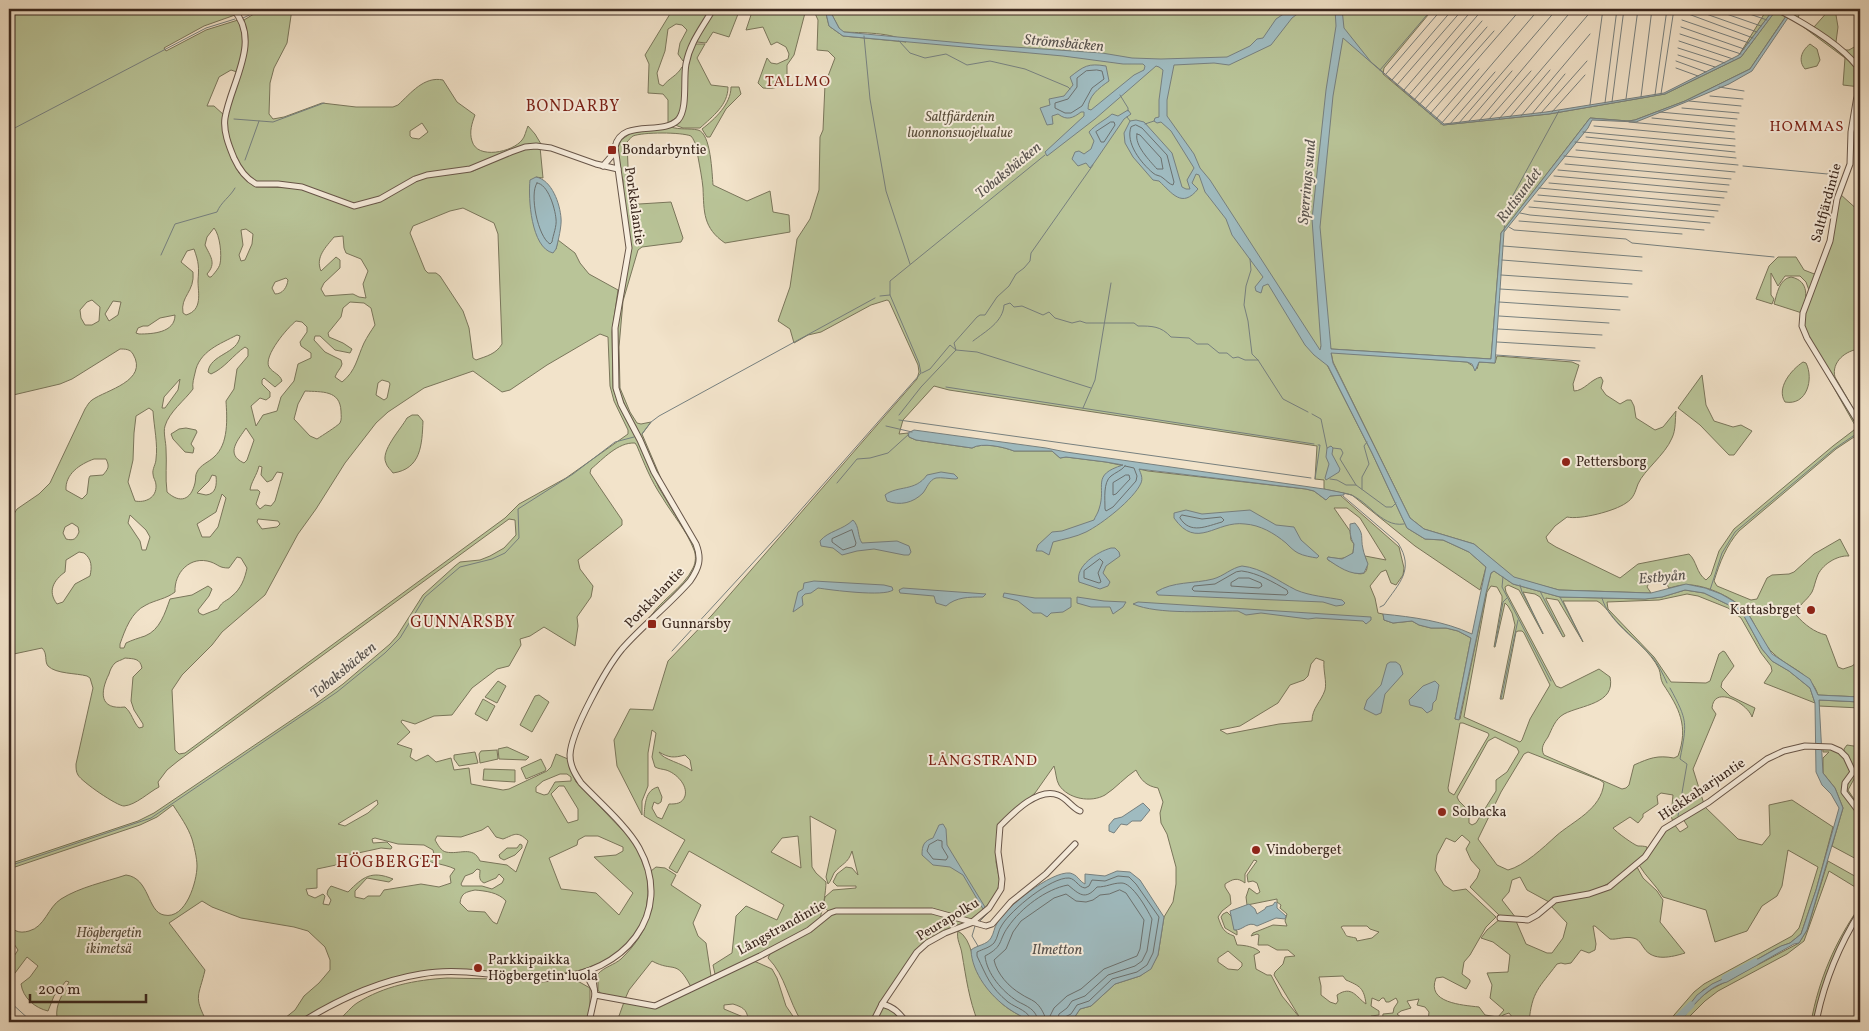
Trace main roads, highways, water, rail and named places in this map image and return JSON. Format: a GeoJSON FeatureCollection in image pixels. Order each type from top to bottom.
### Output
{"type":"FeatureCollection","features":[{"type":"Feature","properties":{"kind":"water"},"geometry":{"type":"Polygon","coordinates":[[[825,9],[829,9],[839,28],[844,32],[1161,59],[1227,57],[1250,46],[1257,39],[1263,38],[1276,19],[1291,9],[1309,9],[1300,12],[1292,18],[1271,45],[1229,65],[1214,63],[1174,65],[1167,100],[1167,116],[1194,154],[1200,168],[1210,180],[1320,350],[1312,219],[1326,90],[1336,26],[1335,9],[1342,9],[1344,28],[1371,62],[1444,124],[1546,112],[1664,93],[1739,55],[1774,9],[1777,9],[1741,57],[1665,94],[1549,114],[1443,125],[1343,38],[1333,96],[1320,227],[1331,349],[1491,359],[1501,233],[1590,118],[1635,120],[1685,101],[1750,69],[1791,9],[1794,9],[1752,71],[1729,84],[1636,122],[1592,120],[1588,128],[1504,232],[1495,363],[1479,362],[1475,371],[1472,364],[1467,362],[1331,353],[1333,363],[1410,518],[1424,529],[1474,544],[1514,577],[1559,590],[1651,593],[1686,584],[1721,594],[1747,612],[1772,654],[1810,679],[1818,695],[1860,697],[1860,702],[1819,700],[1823,773],[1835,788],[1843,808],[1807,930],[1799,943],[1794,944],[1727,982],[1712,988],[1679,1022],[1672,1022],[1684,1012],[1697,995],[1712,984],[1740,971],[1781,946],[1790,943],[1801,934],[1816,890],[1839,808],[1831,794],[1822,785],[1816,772],[1815,703],[1810,688],[1789,671],[1772,661],[1762,649],[1744,616],[1731,606],[1704,593],[1685,590],[1662,597],[1645,599],[1560,597],[1513,584],[1494,571],[1491,573],[1486,593],[1459,720],[1455,719],[1471,638],[1458,631],[1446,628],[1431,628],[1412,621],[1393,623],[1384,620],[1383,614],[1417,618],[1472,634],[1486,567],[1469,552],[1443,540],[1425,539],[1407,528],[1328,366],[1305,345],[1268,284],[1263,286],[1261,293],[1256,291],[1255,287],[1263,277],[1232,235],[1226,219],[1205,192],[1199,175],[1196,174],[1192,183],[1198,189],[1192,195],[1187,198],[1177,197],[1159,181],[1153,180],[1133,157],[1125,143],[1124,133],[1130,121],[1136,120],[1144,122],[1172,153],[1182,187],[1190,189],[1187,180],[1194,168],[1171,131],[1161,122],[1157,123],[1154,121],[1155,118],[1159,117],[1163,70],[1156,66],[1095,119],[1047,156],[1045,152],[1084,116],[1084,112],[1070,118],[1058,114],[1052,116],[1053,124],[1047,125],[1040,108],[1050,105],[1049,99],[1064,96],[1073,85],[1070,77],[1086,66],[1106,66],[1109,81],[1092,96],[1088,104],[1088,109],[1091,110],[1134,75],[1144,70],[1145,66],[1143,64],[1123,64],[1063,56],[843,36],[829,26],[825,9]]]}},
{"type":"Feature","properties":{"kind":"water"},"geometry":{"type":"Polygon","coordinates":[[[1128,110],[1131,114],[1124,119],[1090,168],[1086,163],[1078,166],[1072,159],[1075,152],[1079,151],[1084,154],[1091,149],[1094,141],[1089,132],[1112,114],[1118,116],[1128,110]]]}},
{"type":"Feature","properties":{"kind":"water"},"geometry":{"type":"Polygon","coordinates":[[[536,177],[542,179],[551,188],[559,206],[561,225],[556,249],[553,253],[540,242],[532,221],[530,180],[536,177]]]}},
{"type":"Feature","properties":{"kind":"water"},"geometry":{"type":"Polygon","coordinates":[[[914,430],[1324,489],[1344,493],[1344,495],[1330,496],[1326,500],[1314,491],[1306,489],[1139,469],[1142,478],[1141,483],[1125,503],[1109,517],[1086,532],[1053,542],[1049,555],[1042,551],[1036,551],[1038,545],[1052,532],[1062,531],[1094,520],[1101,501],[1103,477],[1106,473],[1123,465],[1066,457],[1060,458],[1052,451],[1014,451],[987,445],[972,448],[916,440],[909,437],[908,433],[914,430]]]}},
{"type":"Feature","properties":{"kind":"water"},"geometry":{"type":"Polygon","coordinates":[[[1331,446],[1333,448],[1332,454],[1340,469],[1339,472],[1326,480],[1329,464],[1326,457],[1327,448],[1331,446]]]}},
{"type":"Feature","properties":{"kind":"water"},"geometry":{"type":"Polygon","coordinates":[[[941,472],[954,474],[958,478],[934,479],[923,493],[911,501],[897,503],[887,501],[885,495],[890,492],[912,486],[927,475],[941,472]]]}},
{"type":"Feature","properties":{"kind":"water"},"geometry":{"type":"Polygon","coordinates":[[[1186,510],[1202,514],[1250,510],[1276,525],[1294,527],[1301,540],[1319,556],[1317,558],[1298,553],[1272,533],[1251,525],[1235,524],[1207,532],[1191,532],[1182,528],[1174,518],[1174,513],[1186,510]]]}},
{"type":"Feature","properties":{"kind":"water"},"geometry":{"type":"Polygon","coordinates":[[[853,520],[857,526],[862,543],[897,541],[909,546],[911,552],[909,555],[904,555],[874,549],[842,555],[833,548],[821,546],[820,541],[823,538],[853,520]]]}},
{"type":"Feature","properties":{"kind":"water"},"geometry":{"type":"Polygon","coordinates":[[[1355,523],[1361,533],[1363,549],[1368,564],[1364,573],[1359,574],[1349,572],[1327,559],[1328,557],[1342,559],[1353,553],[1354,544],[1350,532],[1350,524],[1355,523]]]}},
{"type":"Feature","properties":{"kind":"water"},"geometry":{"type":"Polygon","coordinates":[[[1111,548],[1115,548],[1120,556],[1106,566],[1103,573],[1110,582],[1108,586],[1100,589],[1079,582],[1080,571],[1088,560],[1111,548]]]}},
{"type":"Feature","properties":{"kind":"water"},"geometry":{"type":"Polygon","coordinates":[[[1242,566],[1263,572],[1301,592],[1342,600],[1345,603],[1336,606],[1323,602],[1158,595],[1156,592],[1176,584],[1213,579],[1242,566]]]}},
{"type":"Feature","properties":{"kind":"water"},"geometry":{"type":"Polygon","coordinates":[[[814,581],[884,585],[892,587],[893,590],[869,593],[818,588],[811,593],[805,594],[802,597],[803,605],[793,612],[798,592],[803,589],[804,583],[814,581]]]}},
{"type":"Feature","properties":{"kind":"water"},"geometry":{"type":"Polygon","coordinates":[[[903,588],[986,594],[983,597],[958,599],[946,606],[936,603],[934,596],[900,593],[899,590],[903,588]]]}},
{"type":"Feature","properties":{"kind":"water"},"geometry":{"type":"Polygon","coordinates":[[[1004,593],[1035,598],[1071,598],[1071,607],[1063,612],[1051,613],[1047,617],[1041,613],[1033,613],[1018,601],[1003,597],[1004,593]]]}},
{"type":"Feature","properties":{"kind":"water"},"geometry":{"type":"Polygon","coordinates":[[[1077,597],[1126,602],[1123,607],[1113,614],[1110,607],[1091,607],[1077,603],[1077,597]]]}},
{"type":"Feature","properties":{"kind":"water"},"geometry":{"type":"Polygon","coordinates":[[[1138,602],[1371,617],[1371,620],[1366,624],[1363,621],[1308,619],[1261,613],[1246,615],[1238,611],[1156,610],[1133,604],[1138,602]]]}},
{"type":"Feature","properties":{"kind":"water"},"geometry":{"type":"Polygon","coordinates":[[[1396,662],[1400,665],[1403,674],[1385,694],[1381,713],[1376,715],[1364,709],[1367,700],[1381,685],[1387,664],[1396,662]]]}},
{"type":"Feature","properties":{"kind":"water"},"geometry":{"type":"Polygon","coordinates":[[[1435,681],[1439,685],[1432,710],[1427,713],[1422,708],[1410,705],[1409,700],[1423,686],[1435,681]]]}},
{"type":"Feature","properties":{"kind":"water"},"geometry":{"type":"Polygon","coordinates":[[[1143,803],[1150,810],[1141,821],[1132,821],[1127,825],[1121,824],[1114,833],[1109,831],[1109,825],[1114,819],[1122,817],[1143,803]]]}},
{"type":"Feature","properties":{"kind":"water"},"geometry":{"type":"Polygon","coordinates":[[[943,824],[946,829],[947,845],[985,907],[983,909],[963,875],[950,867],[933,865],[922,855],[924,844],[933,838],[939,825],[943,824]]]}},
{"type":"Feature","properties":{"kind":"water","name":"Ilmetton"},"geometry":{"type":"Polygon","coordinates":[[[1117,871],[1130,872],[1140,880],[1164,917],[1158,955],[1151,969],[1140,976],[1115,984],[1091,1006],[1080,1009],[1074,1018],[1064,1022],[1028,1022],[995,998],[978,975],[971,950],[989,940],[1002,916],[1030,891],[1062,874],[1073,874],[1085,884],[1085,874],[1105,876],[1117,871]]]}},
{"type":"Feature","properties":{"kind":"water"},"geometry":{"type":"Polygon","coordinates":[[[1275,902],[1277,903],[1277,908],[1286,916],[1285,919],[1276,918],[1257,926],[1251,924],[1234,930],[1230,911],[1249,904],[1255,909],[1257,914],[1275,902]]]}},
{"type":"Feature","properties":{"kind":"waterway"},"geometry":{"type":"LineString","coordinates":[[243,18],[262,9]]}},
{"type":"Feature","properties":{"kind":"waterway"},"geometry":{"type":"LineString","coordinates":[[1380,70],[1432,9]]}},
{"type":"Feature","properties":{"kind":"waterway"},"geometry":{"type":"LineString","coordinates":[[1386,74],[1442,9]]}},
{"type":"Feature","properties":{"kind":"waterway"},"geometry":{"type":"LineString","coordinates":[[1392,80],[1453,9]]}},
{"type":"Feature","properties":{"kind":"waterway"},"geometry":{"type":"LineString","coordinates":[[1397,85],[1463,9]]}},
{"type":"Feature","properties":{"kind":"waterway"},"geometry":{"type":"LineString","coordinates":[[1404,90],[1473,9]]}},
{"type":"Feature","properties":{"kind":"waterway"},"geometry":{"type":"LineString","coordinates":[[1409,95],[1483,9]]}},
{"type":"Feature","properties":{"kind":"waterway"},"geometry":{"type":"LineString","coordinates":[[1430,114],[1521,9]]}},
{"type":"Feature","properties":{"kind":"waterway"},"geometry":{"type":"LineString","coordinates":[[1441,124],[1539,9]]}},
{"type":"Feature","properties":{"kind":"waterway"},"geometry":{"type":"LineString","coordinates":[[1459,123],[1557,9]]}},
{"type":"Feature","properties":{"kind":"waterway"},"geometry":{"type":"LineString","coordinates":[[1479,121],[1573,9]]}},
{"type":"Feature","properties":{"kind":"waterway"},"geometry":{"type":"LineString","coordinates":[[1499,119],[1593,9]]}},
{"type":"Feature","properties":{"kind":"waterway"},"geometry":{"type":"LineString","coordinates":[[1590,105],[1603,9]]}},
{"type":"Feature","properties":{"kind":"waterway"},"geometry":{"type":"LineString","coordinates":[[1605,103],[1617,9]]}},
{"type":"Feature","properties":{"kind":"waterway"},"geometry":{"type":"LineString","coordinates":[[1612,102],[1624,9]]}},
{"type":"Feature","properties":{"kind":"waterway"},"geometry":{"type":"LineString","coordinates":[[1626,99],[1638,9]]}},
{"type":"Feature","properties":{"kind":"waterway"},"geometry":{"type":"LineString","coordinates":[[1641,97],[1652,9]]}},
{"type":"Feature","properties":{"kind":"waterway"},"geometry":{"type":"LineString","coordinates":[[1655,95],[1667,9]]}},
{"type":"Feature","properties":{"kind":"waterway"},"geometry":{"type":"LineString","coordinates":[[1661,94],[1674,9]]}},
{"type":"Feature","properties":{"kind":"waterway"},"geometry":{"type":"LineString","coordinates":[[1692,9],[1757,32]]}},
{"type":"Feature","properties":{"kind":"waterway"},"geometry":{"type":"LineString","coordinates":[[1712,9],[1761,26]]}},
{"type":"Feature","properties":{"kind":"waterway"},"geometry":{"type":"LineString","coordinates":[[1735,9],[1767,20]]}},
{"type":"Feature","properties":{"kind":"waterway"},"geometry":{"type":"LineString","coordinates":[[1768,9],[1773,10]]}},
{"type":"Feature","properties":{"kind":"waterway"},"geometry":{"type":"LineString","coordinates":[[1683,12],[1753,38]]}},
{"type":"Feature","properties":{"kind":"waterway"},"geometry":{"type":"LineString","coordinates":[[9,131],[206,28],[235,19]]}},
{"type":"Feature","properties":{"kind":"waterway"},"geometry":{"type":"LineString","coordinates":[[1682,20],[1749,43]]}},
{"type":"Feature","properties":{"kind":"waterway"},"geometry":{"type":"LineString","coordinates":[[1414,100],[1482,21]]}},
{"type":"Feature","properties":{"kind":"waterway"},"geometry":{"type":"LineString","coordinates":[[1419,105],[1487,27]]}},
{"type":"Feature","properties":{"kind":"waterway"},"geometry":{"type":"LineString","coordinates":[[1681,27],[1744,49]]}},
{"type":"Feature","properties":{"kind":"waterway"},"geometry":{"type":"LineString","coordinates":[[1425,109],[1494,31]]}},
{"type":"Feature","properties":{"kind":"waterway"},"geometry":{"type":"LineString","coordinates":[[1521,116],[1590,34]]}},
{"type":"Feature","properties":{"kind":"waterway"},"geometry":{"type":"LineString","coordinates":[[1680,34],[1741,54]]}},
{"type":"Feature","properties":{"kind":"waterway"},"geometry":{"type":"LineString","coordinates":[[864,36],[870,99],[886,191],[910,264]]}},
{"type":"Feature","properties":{"kind":"waterway"},"geometry":{"type":"LineString","coordinates":[[899,41],[910,53],[925,58],[946,54],[967,65],[990,61],[1025,69],[1070,89]]}},
{"type":"Feature","properties":{"kind":"waterway"},"geometry":{"type":"LineString","coordinates":[[1679,41],[1733,59]]}},
{"type":"Feature","properties":{"kind":"waterway"},"geometry":{"type":"LineString","coordinates":[[1678,48],[1725,63]]}},
{"type":"Feature","properties":{"kind":"waterway"},"geometry":{"type":"LineString","coordinates":[[1678,55],[1715,67]]}},
{"type":"Feature","properties":{"kind":"waterway"},"geometry":{"type":"LineString","coordinates":[[1541,113],[1587,61]]}},
{"type":"Feature","properties":{"kind":"waterway"},"geometry":{"type":"LineString","coordinates":[[1676,61],[1706,72]]}},
{"type":"Feature","properties":{"kind":"waterway"},"geometry":{"type":"LineString","coordinates":[[1676,68],[1698,76]]}},
{"type":"Feature","properties":{"kind":"waterway"},"geometry":{"type":"LineString","coordinates":[[1436,119],[1479,69]]}},
{"type":"Feature","properties":{"kind":"waterway"},"geometry":{"type":"LineString","coordinates":[[1510,117],[1550,70]]}},
{"type":"Feature","properties":{"kind":"waterway"},"geometry":{"type":"LineString","coordinates":[[1469,121],[1512,71]]}},
{"type":"Feature","properties":{"kind":"waterway"},"geometry":{"type":"LineString","coordinates":[[1489,119],[1531,71]]}},
{"type":"Feature","properties":{"kind":"waterway"},"geometry":{"type":"LineString","coordinates":[[1450,124],[1495,72]]}},
{"type":"Feature","properties":{"kind":"waterway"},"geometry":{"type":"LineString","coordinates":[[1532,114],[1565,74]]}},
{"type":"Feature","properties":{"kind":"waterway"},"geometry":{"type":"LineString","coordinates":[[1552,112],[1585,75]]}},
{"type":"Feature","properties":{"kind":"waterway"},"geometry":{"type":"LineString","coordinates":[[1719,87],[1744,91]]}},
{"type":"Feature","properties":{"kind":"waterway"},"geometry":{"type":"LineString","coordinates":[[1120,95],[1128,111]]}},
{"type":"Feature","properties":{"kind":"waterway"},"geometry":{"type":"LineString","coordinates":[[1710,96],[1743,99]]}},
{"type":"Feature","properties":{"kind":"waterway"},"geometry":{"type":"LineString","coordinates":[[1689,101],[1741,106]]}},
{"type":"Feature","properties":{"kind":"waterway"},"geometry":{"type":"LineString","coordinates":[[234,119],[273,122],[324,103]]}},
{"type":"Feature","properties":{"kind":"waterway"},"geometry":{"type":"LineString","coordinates":[[1682,108],[1739,113]]}},
{"type":"Feature","properties":{"kind":"waterway","name":"Rutisundet"},"geometry":{"type":"LineString","coordinates":[[1504,231],[1506,208],[1559,111]]}},
{"type":"Feature","properties":{"kind":"waterway"},"geometry":{"type":"LineString","coordinates":[[1659,112],[1737,119]]}},
{"type":"Feature","properties":{"kind":"waterway"},"geometry":{"type":"LineString","coordinates":[[1127,117],[1130,121]]}},
{"type":"Feature","properties":{"kind":"waterway"},"geometry":{"type":"LineString","coordinates":[[1652,118],[1735,126]]}},
{"type":"Feature","properties":{"kind":"waterway"},"geometry":{"type":"LineString","coordinates":[[245,160],[259,121]]}},
{"type":"Feature","properties":{"kind":"waterway"},"geometry":{"type":"LineString","coordinates":[[1145,124],[1154,121]]}},
{"type":"Feature","properties":{"kind":"waterway"},"geometry":{"type":"LineString","coordinates":[[1629,122],[1734,132]]}},
{"type":"Feature","properties":{"kind":"waterway"},"geometry":{"type":"LineString","coordinates":[[1594,126],[1735,139]]}},
{"type":"Feature","properties":{"kind":"waterway"},"geometry":{"type":"LineString","coordinates":[[1583,132],[1735,146]]}},
{"type":"Feature","properties":{"kind":"waterway"},"geometry":{"type":"LineString","coordinates":[[1586,137],[1735,152]]}},
{"type":"Feature","properties":{"kind":"waterway"},"geometry":{"type":"LineString","coordinates":[[1575,142],[1736,158]]}},
{"type":"Feature","properties":{"kind":"waterway"},"geometry":{"type":"LineString","coordinates":[[1576,150],[1738,165]]}},
{"type":"Feature","properties":{"kind":"waterway","name":"Tobaksbäcken"},"geometry":{"type":"LineString","coordinates":[[880,296],[890,295],[890,281],[1045,155]]}},
{"type":"Feature","properties":{"kind":"waterway"},"geometry":{"type":"LineString","coordinates":[[1564,156],[1735,172]]}},
{"type":"Feature","properties":{"kind":"waterway"},"geometry":{"type":"LineString","coordinates":[[1565,164],[1731,179]]}},
{"type":"Feature","properties":{"kind":"waterway"},"geometry":{"type":"LineString","coordinates":[[899,415],[921,387],[956,350],[954,343],[977,317],[985,315],[997,297],[1009,286],[1016,274],[1030,261],[1031,253],[1093,165]]}},
{"type":"Feature","properties":{"kind":"waterway"},"geometry":{"type":"LineString","coordinates":[[1743,166],[1838,175]]}},
{"type":"Feature","properties":{"kind":"waterway"},"geometry":{"type":"LineString","coordinates":[[1558,170],[1729,185]]}},
{"type":"Feature","properties":{"kind":"waterway"},"geometry":{"type":"LineString","coordinates":[[1554,176],[1727,192]]}},
{"type":"Feature","properties":{"kind":"waterway","name":"Rutisundet"},"geometry":{"type":"LineString","coordinates":[[1549,183],[1724,198]]}},
{"type":"Feature","properties":{"kind":"waterway"},"geometry":{"type":"LineString","coordinates":[[161,255],[175,224],[217,212],[235,188]]}},
{"type":"Feature","properties":{"kind":"waterway","name":"Rutisundet"},"geometry":{"type":"LineString","coordinates":[[1539,188],[1720,205]]}},
{"type":"Feature","properties":{"kind":"waterway","name":"Rutisundet"},"geometry":{"type":"LineString","coordinates":[[1538,195],[1718,211]]}},
{"type":"Feature","properties":{"kind":"waterway","name":"Rutisundet"},"geometry":{"type":"LineString","coordinates":[[1534,201],[1714,217]]}},
{"type":"Feature","properties":{"kind":"waterway","name":"Rutisundet"},"geometry":{"type":"LineString","coordinates":[[1529,207],[1710,223]]}},
{"type":"Feature","properties":{"kind":"waterway","name":"Rutisundet"},"geometry":{"type":"LineString","coordinates":[[1520,213],[1704,230]]}},
{"type":"Feature","properties":{"kind":"waterway","name":"Rutisundet"},"geometry":{"type":"LineString","coordinates":[[1519,221],[1682,234]]}},
{"type":"Feature","properties":{"kind":"waterway","name":"Rutisundet"},"geometry":{"type":"LineString","coordinates":[[1509,227],[1514,230],[1626,239],[1632,243],[1774,257]]}},
{"type":"Feature","properties":{"kind":"waterway"},"geometry":{"type":"LineString","coordinates":[[1503,246],[1642,257]]}},
{"type":"Feature","properties":{"kind":"waterway"},"geometry":{"type":"LineString","coordinates":[[1250,259],[1251,270],[1246,286],[1244,305],[1252,354],[1258,360],[1283,399],[1308,412]]}},
{"type":"Feature","properties":{"kind":"waterway"},"geometry":{"type":"LineString","coordinates":[[1502,260],[1642,271]]}},
{"type":"Feature","properties":{"kind":"waterway"},"geometry":{"type":"LineString","coordinates":[[1501,275],[1632,284]]}},
{"type":"Feature","properties":{"kind":"waterway"},"geometry":{"type":"LineString","coordinates":[[1083,408],[1095,380],[1111,283]]}},
{"type":"Feature","properties":{"kind":"waterway"},"geometry":{"type":"LineString","coordinates":[[1500,289],[1628,297]]}},
{"type":"Feature","properties":{"kind":"waterway"},"geometry":{"type":"LineString","coordinates":[[672,651],[784,529],[921,373],[919,363],[890,295]]}},
{"type":"Feature","properties":{"kind":"waterway","name":"Tobaksbäcken"},"geometry":{"type":"LineString","coordinates":[[642,434],[651,422],[659,416],[875,298]]}},
{"type":"Feature","properties":{"kind":"waterway"},"geometry":{"type":"LineString","coordinates":[[1499,302],[1620,310]]}},
{"type":"Feature","properties":{"kind":"waterway"},"geometry":{"type":"LineString","coordinates":[[973,341],[993,326],[1001,316],[1004,305],[1010,303],[1014,307],[1022,306],[1043,315],[1049,312],[1055,318],[1072,323],[1080,321],[1086,323],[1134,323],[1138,326],[1156,327],[1171,337],[1189,338],[1197,344],[1208,344],[1219,353],[1227,353],[1233,358],[1258,360]]}},
{"type":"Feature","properties":{"kind":"waterway"},"geometry":{"type":"LineString","coordinates":[[1499,316],[1609,323]]}},
{"type":"Feature","properties":{"kind":"waterway"},"geometry":{"type":"LineString","coordinates":[[1498,329],[1602,335]]}},
{"type":"Feature","properties":{"kind":"waterway"},"geometry":{"type":"LineString","coordinates":[[1497,342],[1595,348]]}},
{"type":"Feature","properties":{"kind":"waterway"},"geometry":{"type":"LineString","coordinates":[[922,373],[930,369],[950,345],[956,350],[977,352],[1091,388]]}},
{"type":"Feature","properties":{"kind":"waterway"},"geometry":{"type":"LineString","coordinates":[[1496,355],[1580,361]]}},
{"type":"Feature","properties":{"kind":"waterway"},"geometry":{"type":"LineString","coordinates":[[946,387],[1314,444]]}},
{"type":"Feature","properties":{"kind":"waterway"},"geometry":{"type":"LineString","coordinates":[[1312,414],[1321,419],[1327,448]]}},
{"type":"Feature","properties":{"kind":"waterway"},"geometry":{"type":"LineString","coordinates":[[899,420],[1311,478]]}},
{"type":"Feature","properties":{"kind":"waterway"},"geometry":{"type":"LineString","coordinates":[[886,426],[912,432]]}},
{"type":"Feature","properties":{"kind":"waterway"},"geometry":{"type":"LineString","coordinates":[[1710,590],[1722,553],[1735,532],[1834,449],[1859,432]]}},
{"type":"Feature","properties":{"kind":"waterway"},"geometry":{"type":"LineString","coordinates":[[837,483],[857,459],[888,453],[909,434]]}},
{"type":"Feature","properties":{"kind":"waterway","name":"Tobaksbäcken"},"geometry":{"type":"LineString","coordinates":[[9,866],[151,818],[337,692],[385,653],[400,638],[425,597],[460,567],[492,559],[505,553],[519,538],[518,509],[573,474],[615,442],[634,437]]}},
{"type":"Feature","properties":{"kind":"waterway"},"geometry":{"type":"LineString","coordinates":[[1362,489],[1362,477],[1369,464],[1364,446],[1367,442]]}},
{"type":"Feature","properties":{"kind":"waterway"},"geometry":{"type":"LineString","coordinates":[[1315,479],[1320,445],[1318,445]]}},
{"type":"Feature","properties":{"kind":"waterway"},"geometry":{"type":"LineString","coordinates":[[1333,448],[1341,449],[1343,453],[1340,459],[1356,485]]}},
{"type":"Feature","properties":{"kind":"waterway"},"geometry":{"type":"LineString","coordinates":[[1330,479],[1337,480],[1346,485],[1356,485],[1386,507],[1392,507],[1396,503]]}},
{"type":"Feature","properties":{"kind":"waterway"},"geometry":{"type":"LineString","coordinates":[[1344,493],[1360,500],[1387,521],[1395,524],[1404,524]]}},
{"type":"Feature","properties":{"kind":"waterway"},"geometry":{"type":"LineString","coordinates":[[1343,496],[1398,543],[1403,553],[1405,561],[1403,576],[1384,605],[1380,607]]}},
{"type":"Feature","properties":{"kind":"waterway"},"geometry":{"type":"LineString","coordinates":[[1503,577],[1502,587],[1551,681]]}},
{"type":"Feature","properties":{"kind":"waterway"},"geometry":{"type":"LineString","coordinates":[[1520,585],[1543,633]]}},
{"type":"Feature","properties":{"kind":"waterway"},"geometry":{"type":"LineString","coordinates":[[1540,591],[1562,635]]}},
{"type":"Feature","properties":{"kind":"waterway"},"geometry":{"type":"LineString","coordinates":[[1560,597],[1582,640]]}},
{"type":"Feature","properties":{"kind":"waterway"},"geometry":{"type":"LineString","coordinates":[[1495,646],[1503,602],[1507,598]]}},
{"type":"Feature","properties":{"kind":"waterway"},"geometry":{"type":"LineString","coordinates":[[1602,598],[1610,615],[1653,658],[1667,683]]}},
{"type":"Feature","properties":{"kind":"waterway"},"geometry":{"type":"LineString","coordinates":[[1501,699],[1518,620]]}},
{"type":"Feature","properties":{"kind":"waterway"},"geometry":{"type":"LineString","coordinates":[[1670,688],[1683,715],[1685,729],[1680,759],[1687,764],[1678,816]]}},
{"type":"Feature","properties":{"kind":"waterway"},"geometry":{"type":"LineString","coordinates":[[980,921],[988,913]]}},
{"type":"Feature","properties":{"kind":"waterway"},"geometry":{"type":"LineString","coordinates":[[975,926],[972,936],[978,946]]}},
{"type":"Feature","properties":{"kind":"waterway","name":"Estbyån"},"geometry":{"type":"LineString","coordinates":[[1725,978],[1755,962]]}},
{"type":"Feature","properties":{"kind":"waterway"},"geometry":{"type":"LineString","coordinates":[[9,1001],[32,1022]]}},
{"type":"Feature","properties":{"kind":"waterway","name":"Estbyån"},"geometry":{"type":"LineString","coordinates":[[1674,1022],[1691,1005]]}},
{"type":"Feature","properties":{"kind":"place","name":"Bondarbyntie"},"geometry":{"type":"Point","coordinates":[612,150]}},
{"type":"Feature","properties":{"kind":"place","name":"Pettersborg"},"geometry":{"type":"Point","coordinates":[1566,462]}},
{"type":"Feature","properties":{"kind":"place","name":"Kattasbrget"},"geometry":{"type":"Point","coordinates":[1811,610]}},
{"type":"Feature","properties":{"kind":"place","name":"Gunnarsby"},"geometry":{"type":"Point","coordinates":[652,624]}},
{"type":"Feature","properties":{"kind":"place","name":"Solbacka"},"geometry":{"type":"Point","coordinates":[1442,812]}},
{"type":"Feature","properties":{"kind":"place","name":"Vindoberget"},"geometry":{"type":"Point","coordinates":[1256,850]}},
{"type":"Feature","properties":{"kind":"place","name":"Parkkipaikka Högbergetin luola"},"geometry":{"type":"Point","coordinates":[478,968]}},
{"type":"Feature","properties":{"kind":"district","name":"TALLMO"},"geometry":{"type":"Point","coordinates":[798,82]}},
{"type":"Feature","properties":{"kind":"district","name":"BONDARBY"},"geometry":{"type":"Point","coordinates":[573,107]}},
{"type":"Feature","properties":{"kind":"district","name":"HOMMAS"},"geometry":{"type":"Point","coordinates":[1807,127]}},
{"type":"Feature","properties":{"kind":"district","name":"GUNNARSBY"},"geometry":{"type":"Point","coordinates":[463,623]}},
{"type":"Feature","properties":{"kind":"district","name":"LÅNGSTRAND"},"geometry":{"type":"Point","coordinates":[983,761]}},
{"type":"Feature","properties":{"kind":"district","name":"HÖGBERGET"},"geometry":{"type":"Point","coordinates":[389,863]}},
{"type":"Feature","properties":{"kind":"water label","name":"Strömsbäcken"},"geometry":{"type":"Point","coordinates":[1064,44]}},
{"type":"Feature","properties":{"kind":"water label","name":"Sperrings sund"},"geometry":{"type":"Point","coordinates":[1308,182]}},
{"type":"Feature","properties":{"kind":"park label","name":"Saltfjärdenin luonnonsuojelualue"},"geometry":{"type":"Point","coordinates":[960,126]}},
{"type":"Feature","properties":{"kind":"park label","name":"Högbergetin ikimetsä"},"geometry":{"type":"Point","coordinates":[109,942]}}]}
